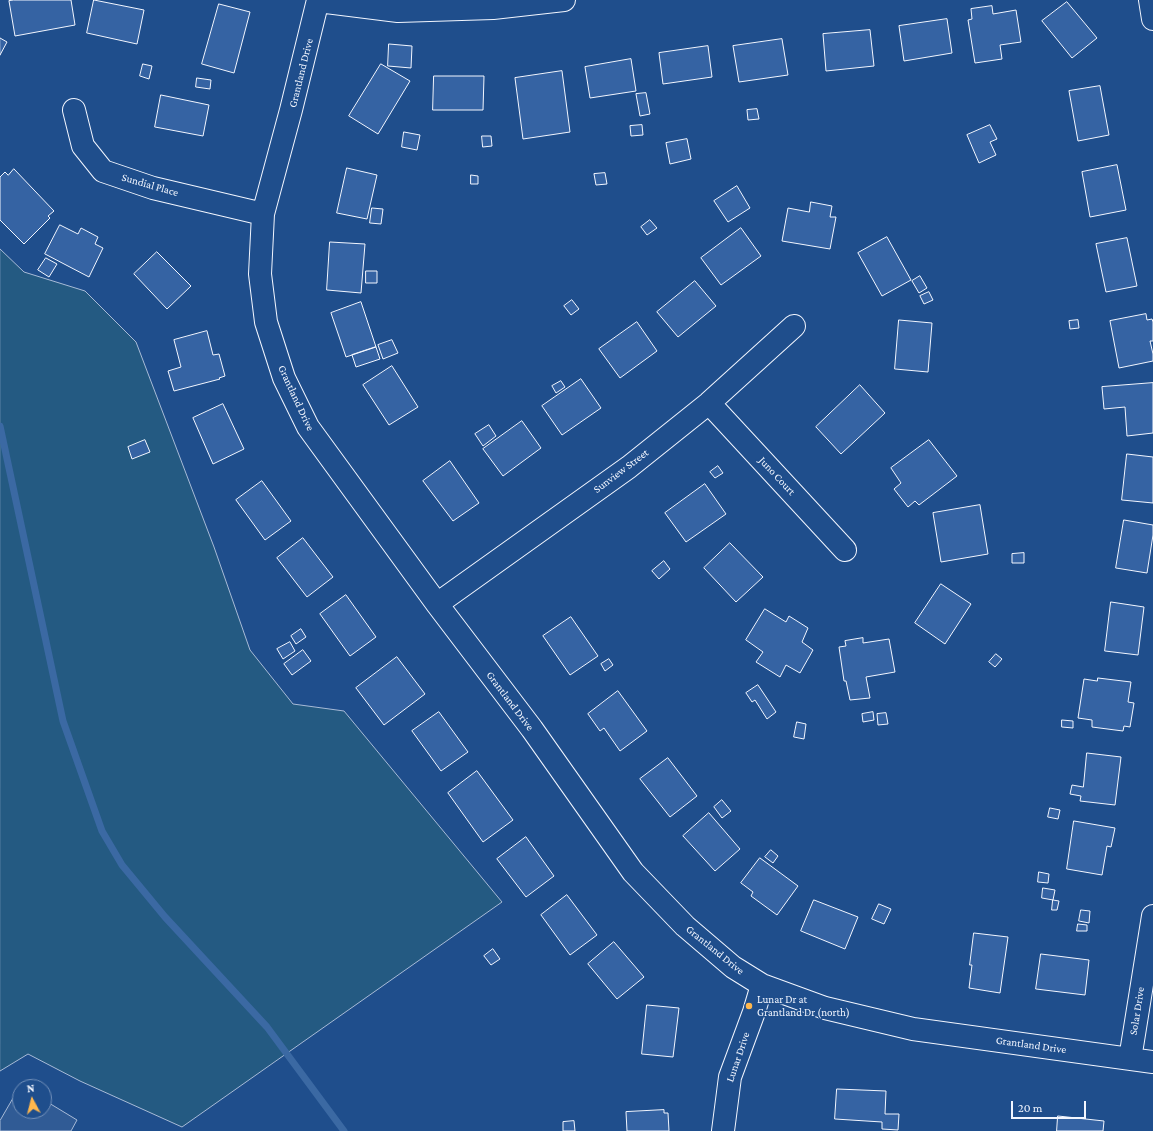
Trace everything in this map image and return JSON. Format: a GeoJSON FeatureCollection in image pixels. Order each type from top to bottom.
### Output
{"type":"FeatureCollection","features":[{"type":"Feature","properties":{"kind":"street"},"geometry":{"type":"LineString","coordinates":[[318,1],[398,11],[493,8],[564,0]]}},
{"type":"Feature","properties":{"kind":"street"},"geometry":{"type":"LineString","coordinates":[[1150,0],[1153,19]]}},
{"type":"Feature","properties":{"kind":"street","name":"Grantland Drive"},"geometry":{"type":"LineString","coordinates":[[318,1],[292,110],[263,214],[260,274],[266,322],[284,378],[308,427],[437,604],[532,729],[632,872],[685,926],[733,966],[762,985],[825,1008],[912,1029],[1153,1062]]}},
{"type":"Feature","properties":{"kind":"street","name":"Sundial Place"},"geometry":{"type":"LineString","coordinates":[[74,110],[83,146],[103,171],[153,188],[263,214]]}},
{"type":"Feature","properties":{"kind":"street","name":"Sunview Street"},"geometry":{"type":"LineString","coordinates":[[437,604],[629,467],[709,403],[794,326]]}},
{"type":"Feature","properties":{"kind":"street","name":"Juno Court"},"geometry":{"type":"LineString","coordinates":[[709,403],[845,550]]}},
{"type":"Feature","properties":{"kind":"street","name":"Solar Drive"},"geometry":{"type":"LineString","coordinates":[[1130,1058],[1153,916]]}},
{"type":"Feature","properties":{"kind":"street","name":"Lunar Drive"},"geometry":{"type":"LineString","coordinates":[[723,1131],[730,1077],[754,1012],[762,985]]}},
{"type":"Feature","properties":{"kind":"shaded area"},"geometry":{"type":"Polygon","coordinates":[[[0,249],[24,272],[85,291],[136,342],[214,547],[250,650],[293,704],[344,711],[502,902],[182,1127],[80,1081],[28,1054],[0,1071],[0,249]]]}},
{"type":"Feature","properties":{"kind":"shaded area"},"geometry":{"type":"Polygon","coordinates":[[[12,1100],[12,1119],[52,1119],[52,1105],[77,1120],[71,1131],[0,1131],[0,1121],[12,1100]]]}},
{"type":"Feature","properties":{"kind":"building"},"geometry":{"type":"Polygon","coordinates":[[[71,0],[75,25],[15,36],[9,1],[71,0]]]}},
{"type":"Feature","properties":{"kind":"building"},"geometry":{"type":"Polygon","coordinates":[[[94,0],[144,10],[137,44],[87,33],[94,0]]]}},
{"type":"Feature","properties":{"kind":"building"},"geometry":{"type":"Polygon","coordinates":[[[1067,2],[1097,38],[1072,58],[1042,21],[1067,2]]]}},
{"type":"Feature","properties":{"kind":"building"},"geometry":{"type":"Polygon","coordinates":[[[219,4],[250,12],[234,73],[202,64],[219,4]]]}},
{"type":"Feature","properties":{"kind":"building"},"geometry":{"type":"Polygon","coordinates":[[[992,6],[993,14],[1016,10],[1021,42],[1000,45],[1002,59],[975,63],[968,20],[972,19],[971,9],[992,6]]]}},
{"type":"Feature","properties":{"kind":"building"},"geometry":{"type":"Polygon","coordinates":[[[947,19],[952,53],[904,61],[899,26],[947,19]]]}},
{"type":"Feature","properties":{"kind":"building"},"geometry":{"type":"Polygon","coordinates":[[[870,30],[874,66],[826,71],[823,34],[870,30]]]}},
{"type":"Feature","properties":{"kind":"building"},"geometry":{"type":"Polygon","coordinates":[[[0,38],[7,42],[0,55],[0,38]]]}},
{"type":"Feature","properties":{"kind":"building"},"geometry":{"type":"Polygon","coordinates":[[[782,39],[788,75],[739,82],[733,46],[782,39]]]}},
{"type":"Feature","properties":{"kind":"building"},"geometry":{"type":"Polygon","coordinates":[[[389,44],[412,46],[411,68],[388,66],[389,44]]]}},
{"type":"Feature","properties":{"kind":"building"},"geometry":{"type":"Polygon","coordinates":[[[708,46],[712,77],[663,84],[659,53],[708,46]]]}},
{"type":"Feature","properties":{"kind":"building"},"geometry":{"type":"Polygon","coordinates":[[[631,59],[636,91],[590,98],[585,67],[631,59]]]}},
{"type":"Feature","properties":{"kind":"building"},"geometry":{"type":"Polygon","coordinates":[[[143,64],[152,66],[149,79],[140,76],[143,64]]]}},
{"type":"Feature","properties":{"kind":"building"},"geometry":{"type":"Polygon","coordinates":[[[381,64],[410,81],[378,134],[349,116],[381,64]]]}},
{"type":"Feature","properties":{"kind":"building"},"geometry":{"type":"Polygon","coordinates":[[[562,71],[570,132],[523,139],[515,78],[562,71]]]}},
{"type":"Feature","properties":{"kind":"building"},"geometry":{"type":"Polygon","coordinates":[[[434,76],[484,76],[483,110],[433,110],[434,76]]]}},
{"type":"Feature","properties":{"kind":"building"},"geometry":{"type":"Polygon","coordinates":[[[197,78],[211,80],[210,89],[196,87],[197,78]]]}},
{"type":"Feature","properties":{"kind":"building"},"geometry":{"type":"Polygon","coordinates":[[[1100,86],[1109,135],[1078,141],[1069,91],[1100,86]]]}},
{"type":"Feature","properties":{"kind":"building"},"geometry":{"type":"Polygon","coordinates":[[[646,93],[650,114],[640,116],[636,94],[646,93]]]}},
{"type":"Feature","properties":{"kind":"building"},"geometry":{"type":"Polygon","coordinates":[[[161,95],[209,105],[203,136],[155,127],[161,95]]]}},
{"type":"Feature","properties":{"kind":"building"},"geometry":{"type":"Polygon","coordinates":[[[757,109],[759,119],[748,120],[747,110],[757,109]]]}},
{"type":"Feature","properties":{"kind":"building"},"geometry":{"type":"Polygon","coordinates":[[[642,125],[643,135],[631,136],[630,126],[642,125]]]}},
{"type":"Feature","properties":{"kind":"building"},"geometry":{"type":"Polygon","coordinates":[[[990,125],[997,139],[990,142],[996,155],[979,163],[967,135],[990,125]]]}},
{"type":"Feature","properties":{"kind":"building"},"geometry":{"type":"Polygon","coordinates":[[[404,132],[420,135],[417,150],[402,147],[404,132]]]}},
{"type":"Feature","properties":{"kind":"building"},"geometry":{"type":"Polygon","coordinates":[[[482,136],[491,136],[492,146],[483,147],[482,136]]]}},
{"type":"Feature","properties":{"kind":"building"},"geometry":{"type":"Polygon","coordinates":[[[687,139],[691,159],[670,164],[666,143],[687,139]]]}},
{"type":"Feature","properties":{"kind":"building"},"geometry":{"type":"Polygon","coordinates":[[[1117,165],[1126,210],[1090,217],[1082,172],[1117,165]]]}},
{"type":"Feature","properties":{"kind":"building"},"geometry":{"type":"Polygon","coordinates":[[[347,168],[377,175],[367,219],[337,213],[347,168]]]}},
{"type":"Feature","properties":{"kind":"building"},"geometry":{"type":"Polygon","coordinates":[[[14,169],[54,211],[48,216],[50,218],[24,244],[0,220],[0,177],[5,172],[8,175],[14,169]]]}},
{"type":"Feature","properties":{"kind":"building"},"geometry":{"type":"Polygon","coordinates":[[[605,173],[607,184],[596,185],[594,174],[605,173]]]}},
{"type":"Feature","properties":{"kind":"building"},"geometry":{"type":"Polygon","coordinates":[[[471,175],[478,176],[478,184],[471,184],[471,175]]]}},
{"type":"Feature","properties":{"kind":"building"},"geometry":{"type":"Polygon","coordinates":[[[737,186],[750,208],[728,222],[714,201],[737,186]]]}},
{"type":"Feature","properties":{"kind":"building"},"geometry":{"type":"Polygon","coordinates":[[[811,202],[832,206],[830,217],[836,217],[830,249],[782,241],[788,208],[809,212],[811,202]]]}},
{"type":"Feature","properties":{"kind":"building"},"geometry":{"type":"Polygon","coordinates":[[[372,208],[383,209],[381,224],[370,223],[372,208]]]}},
{"type":"Feature","properties":{"kind":"building"},"geometry":{"type":"Polygon","coordinates":[[[650,220],[657,228],[647,235],[641,227],[650,220]]]}},
{"type":"Feature","properties":{"kind":"building"},"geometry":{"type":"Polygon","coordinates":[[[60,225],[78,234],[81,228],[98,237],[95,244],[103,248],[89,277],[45,254],[60,225]]]}},
{"type":"Feature","properties":{"kind":"building"},"geometry":{"type":"Polygon","coordinates":[[[741,228],[761,256],[721,285],[701,258],[741,228]]]}},
{"type":"Feature","properties":{"kind":"building"},"geometry":{"type":"Polygon","coordinates":[[[887,237],[911,280],[882,296],[858,253],[887,237]]]}},
{"type":"Feature","properties":{"kind":"building"},"geometry":{"type":"Polygon","coordinates":[[[1127,238],[1137,286],[1106,292],[1096,244],[1127,238]]]}},
{"type":"Feature","properties":{"kind":"building"},"geometry":{"type":"Polygon","coordinates":[[[330,242],[365,244],[361,293],[327,290],[330,242]]]}},
{"type":"Feature","properties":{"kind":"building"},"geometry":{"type":"Polygon","coordinates":[[[157,252],[191,286],[167,309],[134,274],[157,252]]]}},
{"type":"Feature","properties":{"kind":"building"},"geometry":{"type":"Polygon","coordinates":[[[46,258],[57,264],[49,277],[38,270],[46,258]]]}},
{"type":"Feature","properties":{"kind":"building"},"geometry":{"type":"Polygon","coordinates":[[[366,271],[377,271],[377,283],[366,283],[366,271]]]}},
{"type":"Feature","properties":{"kind":"building"},"geometry":{"type":"Polygon","coordinates":[[[920,276],[927,288],[919,293],[912,281],[920,276]]]}},
{"type":"Feature","properties":{"kind":"building"},"geometry":{"type":"Polygon","coordinates":[[[695,281],[716,306],[678,337],[657,312],[695,281]]]}},
{"type":"Feature","properties":{"kind":"building"},"geometry":{"type":"Polygon","coordinates":[[[929,292],[933,300],[924,304],[920,296],[929,292]]]}},
{"type":"Feature","properties":{"kind":"building"},"geometry":{"type":"Polygon","coordinates":[[[572,300],[579,309],[571,315],[564,306],[572,300]]]}},
{"type":"Feature","properties":{"kind":"building"},"geometry":{"type":"Polygon","coordinates":[[[361,302],[376,347],[346,357],[331,313],[361,302]]]}},
{"type":"Feature","properties":{"kind":"building"},"geometry":{"type":"Polygon","coordinates":[[[1146,314],[1147,320],[1152,319],[1153,322],[1153,341],[1150,341],[1153,361],[1119,368],[1110,321],[1146,314]]]}},
{"type":"Feature","properties":{"kind":"building"},"geometry":{"type":"Polygon","coordinates":[[[899,320],[932,323],[928,372],[895,369],[899,320]]]}},
{"type":"Feature","properties":{"kind":"building"},"geometry":{"type":"Polygon","coordinates":[[[1078,320],[1079,328],[1070,329],[1069,321],[1078,320]]]}},
{"type":"Feature","properties":{"kind":"building"},"geometry":{"type":"Polygon","coordinates":[[[637,322],[657,351],[620,378],[599,349],[637,322]]]}},
{"type":"Feature","properties":{"kind":"building"},"geometry":{"type":"Polygon","coordinates":[[[207,331],[213,355],[219,354],[225,376],[219,378],[220,379],[174,391],[168,371],[181,367],[174,340],[207,331]]]}},
{"type":"Feature","properties":{"kind":"building"},"geometry":{"type":"Polygon","coordinates":[[[392,340],[398,353],[383,359],[378,345],[392,340]]]}},
{"type":"Feature","properties":{"kind":"building"},"geometry":{"type":"Polygon","coordinates":[[[376,347],[380,359],[356,367],[352,355],[376,347]]]}},
{"type":"Feature","properties":{"kind":"building"},"geometry":{"type":"Polygon","coordinates":[[[392,366],[418,407],[389,425],[363,385],[392,366]]]}},
{"type":"Feature","properties":{"kind":"building"},"geometry":{"type":"Polygon","coordinates":[[[581,379],[601,408],[562,435],[542,406],[581,379]]]}},
{"type":"Feature","properties":{"kind":"building"},"geometry":{"type":"Polygon","coordinates":[[[561,381],[565,387],[556,393],[552,386],[561,381]]]}},
{"type":"Feature","properties":{"kind":"building"},"geometry":{"type":"Polygon","coordinates":[[[1153,383],[1153,433],[1127,436],[1125,407],[1104,409],[1102,387],[1153,383]]]}},
{"type":"Feature","properties":{"kind":"building"},"geometry":{"type":"Polygon","coordinates":[[[860,385],[885,413],[841,454],[816,427],[860,385]]]}},
{"type":"Feature","properties":{"kind":"building"},"geometry":{"type":"Polygon","coordinates":[[[223,404],[244,449],[213,464],[193,418],[223,404]]]}},
{"type":"Feature","properties":{"kind":"building"},"geometry":{"type":"Polygon","coordinates":[[[522,421],[541,448],[503,476],[483,449],[522,421]]]}},
{"type":"Feature","properties":{"kind":"building"},"geometry":{"type":"Polygon","coordinates":[[[489,425],[496,436],[483,446],[475,434],[489,425]]]}},
{"type":"Feature","properties":{"kind":"building"},"geometry":{"type":"Polygon","coordinates":[[[145,440],[150,452],[132,459],[128,447],[145,440]]]}},
{"type":"Feature","properties":{"kind":"building"},"geometry":{"type":"Polygon","coordinates":[[[929,440],[957,476],[919,505],[915,501],[908,507],[894,489],[901,483],[891,468],[929,440]]]}},
{"type":"Feature","properties":{"kind":"building"},"geometry":{"type":"Polygon","coordinates":[[[1127,454],[1153,457],[1153,503],[1122,500],[1127,454]]]}},
{"type":"Feature","properties":{"kind":"building"},"geometry":{"type":"Polygon","coordinates":[[[450,461],[479,503],[453,521],[423,481],[450,461]]]}},
{"type":"Feature","properties":{"kind":"building"},"geometry":{"type":"Polygon","coordinates":[[[718,466],[723,473],[715,478],[710,472],[718,466]]]}},
{"type":"Feature","properties":{"kind":"building"},"geometry":{"type":"Polygon","coordinates":[[[262,481],[291,521],[265,540],[236,500],[262,481]]]}},
{"type":"Feature","properties":{"kind":"building"},"geometry":{"type":"Polygon","coordinates":[[[705,484],[726,514],[686,542],[665,513],[705,484]]]}},
{"type":"Feature","properties":{"kind":"building"},"geometry":{"type":"Polygon","coordinates":[[[980,505],[988,554],[941,562],[933,513],[980,505]]]}},
{"type":"Feature","properties":{"kind":"building"},"geometry":{"type":"Polygon","coordinates":[[[1124,520],[1153,525],[1153,535],[1147,573],[1116,568],[1124,520]]]}},
{"type":"Feature","properties":{"kind":"building"},"geometry":{"type":"Polygon","coordinates":[[[303,538],[333,577],[307,597],[277,558],[303,538]]]}},
{"type":"Feature","properties":{"kind":"building"},"geometry":{"type":"Polygon","coordinates":[[[730,543],[763,577],[736,602],[704,568],[730,543]]]}},
{"type":"Feature","properties":{"kind":"building"},"geometry":{"type":"Polygon","coordinates":[[[1024,553],[1024,563],[1012,563],[1012,554],[1024,553]]]}},
{"type":"Feature","properties":{"kind":"building"},"geometry":{"type":"Polygon","coordinates":[[[664,561],[670,569],[659,579],[652,571],[664,561]]]}},
{"type":"Feature","properties":{"kind":"building"},"geometry":{"type":"Polygon","coordinates":[[[941,584],[971,604],[945,644],[915,623],[941,584]]]}},
{"type":"Feature","properties":{"kind":"building"},"geometry":{"type":"Polygon","coordinates":[[[346,595],[376,637],[350,656],[320,614],[346,595]]]}},
{"type":"Feature","properties":{"kind":"building"},"geometry":{"type":"Polygon","coordinates":[[[1111,602],[1144,607],[1138,655],[1105,651],[1111,602]]]}},
{"type":"Feature","properties":{"kind":"building"},"geometry":{"type":"Polygon","coordinates":[[[765,609],[786,622],[789,616],[808,628],[802,642],[813,650],[800,673],[786,665],[780,677],[756,662],[763,652],[746,640],[765,609]]]}},
{"type":"Feature","properties":{"kind":"building"},"geometry":{"type":"Polygon","coordinates":[[[571,617],[598,656],[570,675],[543,636],[571,617]]]}},
{"type":"Feature","properties":{"kind":"building"},"geometry":{"type":"Polygon","coordinates":[[[301,629],[306,637],[296,644],[291,636],[301,629]]]}},
{"type":"Feature","properties":{"kind":"building"},"geometry":{"type":"Polygon","coordinates":[[[863,638],[863,643],[889,639],[895,672],[866,677],[870,698],[850,700],[846,681],[844,681],[839,647],[846,646],[845,641],[863,638]]]}},
{"type":"Feature","properties":{"kind":"building"},"geometry":{"type":"Polygon","coordinates":[[[290,642],[295,651],[283,659],[277,649],[290,642]]]}},
{"type":"Feature","properties":{"kind":"building"},"geometry":{"type":"Polygon","coordinates":[[[303,650],[311,661],[292,675],[284,664],[303,650]]]}},
{"type":"Feature","properties":{"kind":"building"},"geometry":{"type":"Polygon","coordinates":[[[996,654],[1002,659],[995,667],[989,662],[996,654]]]}},
{"type":"Feature","properties":{"kind":"building"},"geometry":{"type":"Polygon","coordinates":[[[397,657],[425,694],[384,725],[356,688],[397,657]]]}},
{"type":"Feature","properties":{"kind":"building"},"geometry":{"type":"Polygon","coordinates":[[[609,659],[613,665],[605,671],[601,664],[609,659]]]}},
{"type":"Feature","properties":{"kind":"building"},"geometry":{"type":"Polygon","coordinates":[[[1098,678],[1131,682],[1128,702],[1134,703],[1130,727],[1124,726],[1123,731],[1092,727],[1092,720],[1078,718],[1084,679],[1097,681],[1098,678]]]}},
{"type":"Feature","properties":{"kind":"building"},"geometry":{"type":"Polygon","coordinates":[[[758,685],[776,712],[767,719],[755,700],[752,702],[746,693],[758,685]]]}},
{"type":"Feature","properties":{"kind":"building"},"geometry":{"type":"Polygon","coordinates":[[[618,691],[647,731],[620,751],[604,728],[600,731],[588,714],[618,691]]]}},
{"type":"Feature","properties":{"kind":"building"},"geometry":{"type":"Polygon","coordinates":[[[439,712],[468,752],[441,771],[412,731],[439,712]]]}},
{"type":"Feature","properties":{"kind":"building"},"geometry":{"type":"Polygon","coordinates":[[[873,712],[874,720],[863,722],[862,714],[873,712]]]}},
{"type":"Feature","properties":{"kind":"building"},"geometry":{"type":"Polygon","coordinates":[[[886,713],[888,724],[878,725],[877,714],[886,713]]]}},
{"type":"Feature","properties":{"kind":"building"},"geometry":{"type":"Polygon","coordinates":[[[1062,720],[1073,721],[1073,728],[1062,727],[1062,720]]]}},
{"type":"Feature","properties":{"kind":"building"},"geometry":{"type":"Polygon","coordinates":[[[797,722],[806,724],[804,739],[794,737],[797,722]]]}},
{"type":"Feature","properties":{"kind":"building"},"geometry":{"type":"Polygon","coordinates":[[[1087,753],[1121,757],[1115,805],[1080,801],[1081,796],[1070,794],[1072,785],[1083,787],[1087,753]]]}},
{"type":"Feature","properties":{"kind":"building"},"geometry":{"type":"Polygon","coordinates":[[[668,758],[697,796],[670,817],[640,779],[668,758]]]}},
{"type":"Feature","properties":{"kind":"building"},"geometry":{"type":"Polygon","coordinates":[[[477,771],[513,820],[483,842],[448,793],[477,771]]]}},
{"type":"Feature","properties":{"kind":"building"},"geometry":{"type":"Polygon","coordinates":[[[722,800],[731,811],[722,818],[714,807],[722,800]]]}},
{"type":"Feature","properties":{"kind":"building"},"geometry":{"type":"Polygon","coordinates":[[[1050,808],[1060,810],[1058,819],[1048,817],[1050,808]]]}},
{"type":"Feature","properties":{"kind":"building"},"geometry":{"type":"Polygon","coordinates":[[[709,813],[740,849],[715,871],[683,836],[709,813]]]}},
{"type":"Feature","properties":{"kind":"building"},"geometry":{"type":"Polygon","coordinates":[[[1074,821],[1115,828],[1111,847],[1107,846],[1102,875],[1067,869],[1074,821]]]}},
{"type":"Feature","properties":{"kind":"building"},"geometry":{"type":"Polygon","coordinates":[[[526,837],[554,876],[526,897],[497,859],[526,837]]]}},
{"type":"Feature","properties":{"kind":"building"},"geometry":{"type":"Polygon","coordinates":[[[771,850],[778,856],[773,863],[765,857],[771,850]]]}},
{"type":"Feature","properties":{"kind":"building"},"geometry":{"type":"Polygon","coordinates":[[[760,858],[798,886],[777,915],[751,896],[753,892],[741,883],[760,858]]]}},
{"type":"Feature","properties":{"kind":"building"},"geometry":{"type":"Polygon","coordinates":[[[1039,872],[1049,874],[1048,883],[1038,882],[1039,872]]]}},
{"type":"Feature","properties":{"kind":"building"},"geometry":{"type":"Polygon","coordinates":[[[1043,888],[1055,890],[1053,900],[1042,898],[1043,888]]]}},
{"type":"Feature","properties":{"kind":"building"},"geometry":{"type":"Polygon","coordinates":[[[567,895],[597,935],[570,955],[541,915],[567,895]]]}},
{"type":"Feature","properties":{"kind":"building"},"geometry":{"type":"Polygon","coordinates":[[[814,900],[858,917],[845,949],[801,931],[814,900]]]}},
{"type":"Feature","properties":{"kind":"building"},"geometry":{"type":"Polygon","coordinates":[[[1053,900],[1059,901],[1057,910],[1052,910],[1053,900]]]}},
{"type":"Feature","properties":{"kind":"building"},"geometry":{"type":"Polygon","coordinates":[[[879,904],[891,909],[884,924],[872,919],[879,904]]]}},
{"type":"Feature","properties":{"kind":"building"},"geometry":{"type":"Polygon","coordinates":[[[1081,910],[1090,911],[1089,923],[1079,921],[1081,910]]]}},
{"type":"Feature","properties":{"kind":"building"},"geometry":{"type":"Polygon","coordinates":[[[1078,924],[1087,925],[1087,931],[1077,931],[1078,924]]]}},
{"type":"Feature","properties":{"kind":"building"},"geometry":{"type":"Polygon","coordinates":[[[974,933],[1008,937],[1000,993],[969,988],[974,933]]]}},
{"type":"Feature","properties":{"kind":"building"},"geometry":{"type":"Polygon","coordinates":[[[614,942],[644,977],[617,999],[588,964],[614,942]]]}},
{"type":"Feature","properties":{"kind":"building"},"geometry":{"type":"Polygon","coordinates":[[[493,949],[500,959],[491,965],[484,956],[493,949]]]}},
{"type":"Feature","properties":{"kind":"building"},"geometry":{"type":"Polygon","coordinates":[[[1041,954],[1089,960],[1085,995],[1036,989],[1041,954]]]}},
{"type":"Feature","properties":{"kind":"building"},"geometry":{"type":"Polygon","coordinates":[[[647,1005],[679,1008],[673,1057],[642,1054],[647,1005]]]}},
{"type":"Feature","properties":{"kind":"building"},"geometry":{"type":"Polygon","coordinates":[[[837,1089],[886,1091],[885,1114],[899,1114],[898,1130],[882,1129],[882,1122],[835,1119],[837,1089]]]}},
{"type":"Feature","properties":{"kind":"building"},"geometry":{"type":"Polygon","coordinates":[[[664,1110],[664,1113],[668,1113],[669,1131],[627,1131],[626,1112],[664,1110]]]}},
{"type":"Feature","properties":{"kind":"building"},"geometry":{"type":"Polygon","coordinates":[[[1058,1116],[1104,1121],[1103,1131],[1057,1131],[1058,1116]]]}},
{"type":"Feature","properties":{"kind":"building"},"geometry":{"type":"Polygon","coordinates":[[[574,1121],[575,1131],[563,1131],[563,1122],[574,1121]]]}},
{"type":"Feature","properties":{"kind":"waterway"},"geometry":{"type":"LineString","coordinates":[[0,426],[63,721],[102,831],[122,865],[165,917],[267,1027],[344,1131]]}},
{"type":"Feature","properties":{"kind":"place","name":"Lunar Dr at Grantland Dr (north)"},"geometry":{"type":"Point","coordinates":[749,1006]}}]}
